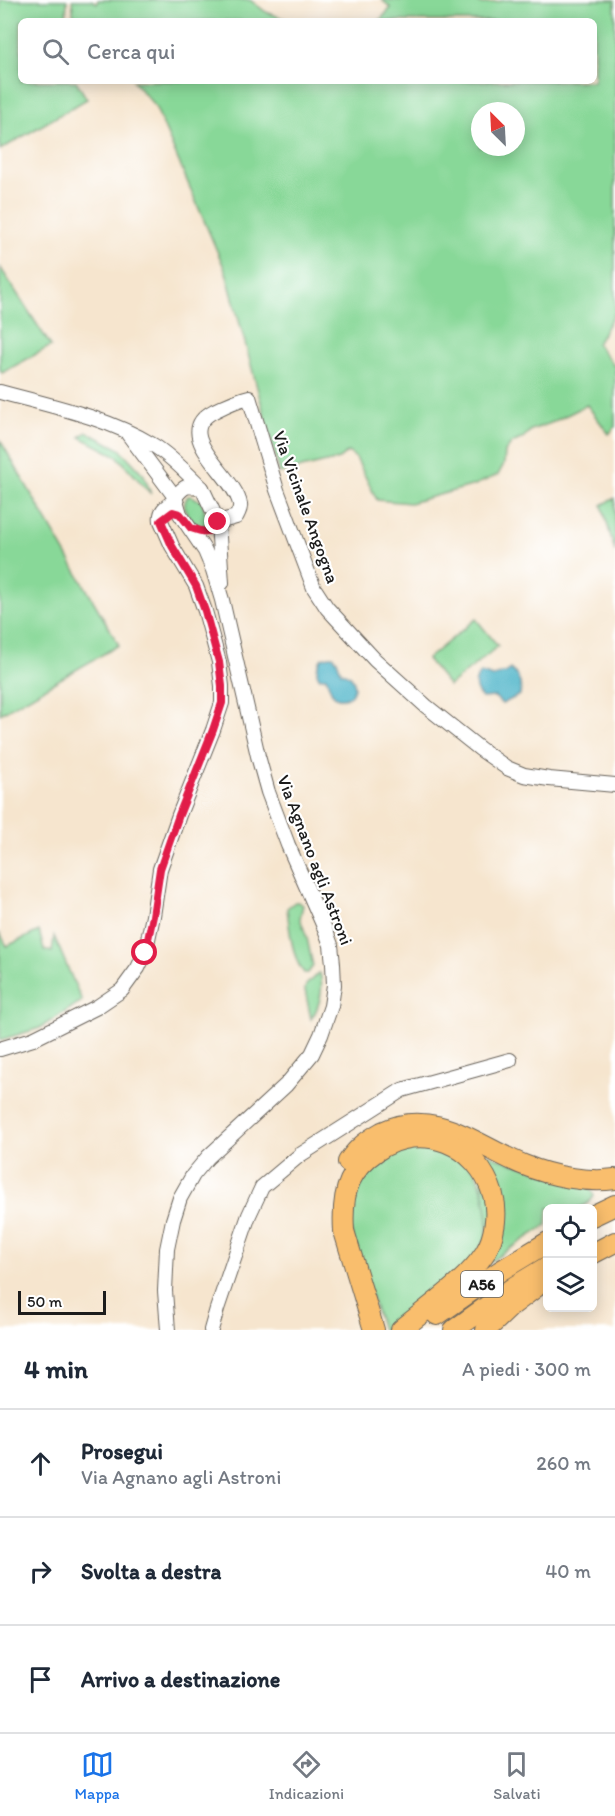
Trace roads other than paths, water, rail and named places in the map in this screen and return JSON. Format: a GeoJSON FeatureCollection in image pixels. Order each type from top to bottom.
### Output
{"type":"FeatureCollection","features":[{"type":"Feature","properties":{"kind":"highway"},"geometry":{"type":"LineString","coordinates":[[367,1328],[333,1233],[331,1216],[340,1172],[368,1139],[390,1128],[414,1124],[436,1125],[460,1133],[525,1166],[582,1179],[615,1179]]}},
{"type":"Feature","properties":{"kind":"highway"},"geometry":{"type":"LineString","coordinates":[[367,1328],[344,1231],[345,1200],[349,1183],[357,1168],[370,1155],[387,1144],[407,1138],[439,1139],[464,1151],[485,1174],[495,1208],[493,1231],[484,1254],[467,1274],[401,1330]]}},
{"type":"Feature","properties":{"kind":"highway"},"geometry":{"type":"LineString","coordinates":[[597,1214],[615,1205]]}},
{"type":"Feature","properties":{"kind":"highway"},"geometry":{"type":"LineString","coordinates":[[597,1238],[615,1229]]}},
{"type":"Feature","properties":{"kind":"highway"},"geometry":{"type":"LineString","coordinates":[[597,1251],[615,1242]]}},
{"type":"Feature","properties":{"kind":"highway","name":"A56"},"geometry":{"type":"LineString","coordinates":[[418,1330],[500,1271],[543,1245]]}},
{"type":"Feature","properties":{"kind":"highway","name":"A56"},"geometry":{"type":"LineString","coordinates":[[454,1330],[515,1286],[543,1269]]}},
{"type":"Feature","properties":{"kind":"highway"},"geometry":{"type":"LineString","coordinates":[[486,1330],[511,1306],[543,1284]]}},
{"type":"Feature","properties":{"kind":"street"},"geometry":{"type":"LineString","coordinates":[[0,392],[88,416],[155,446],[202,488],[217,520],[222,600]]}},
{"type":"Feature","properties":{"kind":"street","name":"Via Vicinale Angogna"},"geometry":{"type":"LineString","coordinates":[[191,528],[207,532],[213,530],[217,520],[233,511],[240,503],[232,486],[201,444],[198,426],[209,414],[237,400],[249,397],[277,490],[314,588],[327,608],[375,660],[426,706],[507,768],[524,775],[549,779],[615,785]]}},
{"type":"Feature","properties":{"kind":"street"},"geometry":{"type":"LineString","coordinates":[[128,434],[177,504],[205,551],[222,600]]}},
{"type":"Feature","properties":{"kind":"street"},"geometry":{"type":"LineString","coordinates":[[177,504],[183,488],[189,485],[202,488]]}},
{"type":"Feature","properties":{"kind":"street"},"geometry":{"type":"LineString","coordinates":[[0,1049],[33,1040],[97,1007],[122,990],[138,969],[145,953],[160,869],[222,703],[219,662],[205,611],[196,586],[172,546],[161,521],[163,508],[177,504]]}},
{"type":"Feature","properties":{"kind":"street","name":"Via Agnano agli Astroni"},"geometry":{"type":"LineString","coordinates":[[168,1330],[165,1290],[167,1249],[172,1220],[180,1198],[193,1175],[208,1157],[274,1096],[312,1054],[332,1005],[334,985],[331,945],[326,929],[288,844],[268,792],[222,600]]}},
{"type":"Feature","properties":{"kind":"street"},"geometry":{"type":"LineString","coordinates":[[211,1330],[249,1215],[262,1187],[300,1155],[402,1090],[510,1060]]}},
{"type":"Feature","properties":{"kind":"water"},"geometry":{"type":"Polygon","coordinates":[[[329,656],[337,660],[341,672],[349,675],[354,681],[354,688],[350,696],[335,697],[326,677],[318,676],[319,663],[322,658],[329,656]]]}},
{"type":"Feature","properties":{"kind":"water"},"geometry":{"type":"Polygon","coordinates":[[[510,669],[519,680],[520,695],[502,704],[495,697],[482,698],[475,685],[481,673],[493,677],[506,673],[510,669]]]}}]}
